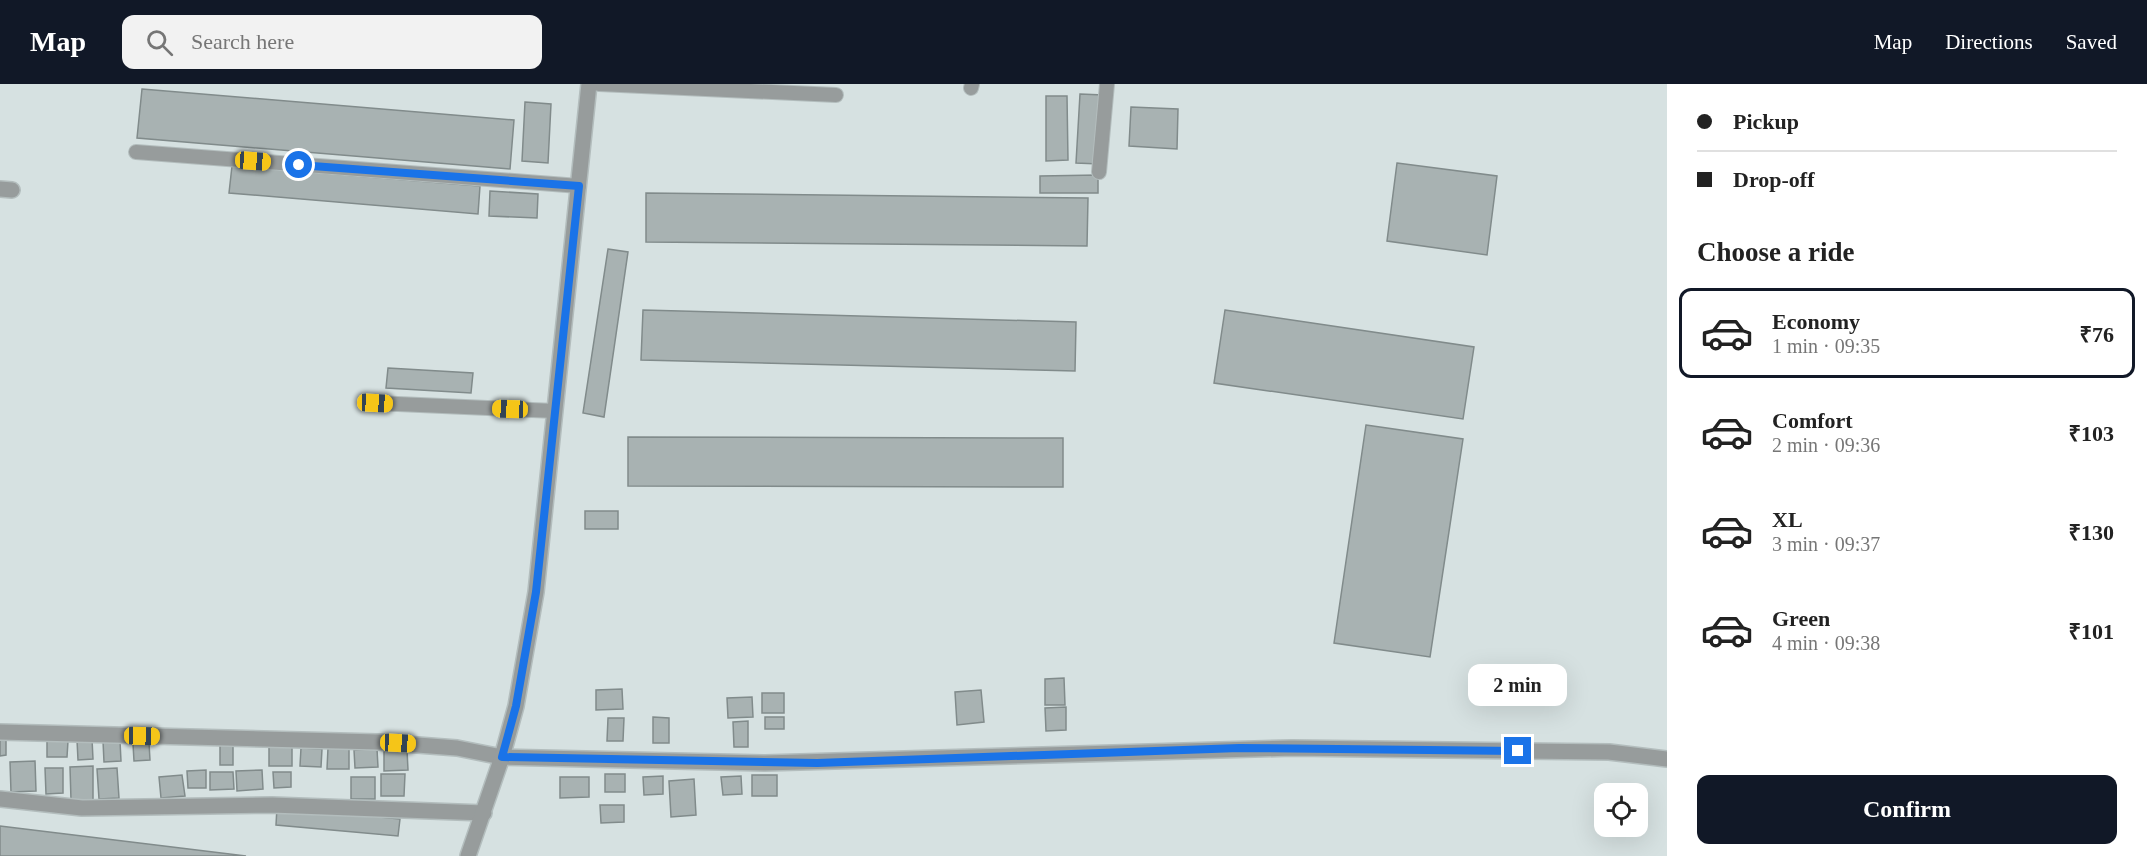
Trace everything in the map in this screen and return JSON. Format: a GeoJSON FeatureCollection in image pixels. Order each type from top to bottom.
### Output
{"type":"FeatureCollection","features":[{"type":"Feature","properties":{"kind":"street"},"geometry":{"type":"LineString","coordinates":[[468,856],[502,757],[516,706],[536,592],[589,84]]}},
{"type":"Feature","properties":{"kind":"street"},"geometry":{"type":"LineString","coordinates":[[0,732],[378,742],[457,748],[502,757],[817,763],[1292,748],[1608,752],[1667,759]]}},
{"type":"Feature","properties":{"kind":"street"},"geometry":{"type":"LineString","coordinates":[[0,799],[82,808],[272,804],[484,813]]}},
{"type":"Feature","properties":{"kind":"lane"},"geometry":{"type":"LineString","coordinates":[[600,84],[836,94]]}},
{"type":"Feature","properties":{"kind":"lane"},"geometry":{"type":"LineString","coordinates":[[1100,172],[1107,84]]}},
{"type":"Feature","properties":{"kind":"lane"},"geometry":{"type":"LineString","coordinates":[[136,152],[579,186]]}},
{"type":"Feature","properties":{"kind":"lane"},"geometry":{"type":"LineString","coordinates":[[375,403],[555,411]]}},
{"type":"Feature","properties":{"kind":"building"},"geometry":{"type":"Polygon","coordinates":[[[142,89],[514,120],[510,169],[137,138],[142,89]]]}},
{"type":"Feature","properties":{"kind":"building"},"geometry":{"type":"Polygon","coordinates":[[[1080,94],[1103,95],[1099,164],[1076,163],[1080,94]]]}},
{"type":"Feature","properties":{"kind":"building"},"geometry":{"type":"Polygon","coordinates":[[[1046,96],[1067,96],[1068,160],[1046,161],[1046,96]]]}},
{"type":"Feature","properties":{"kind":"building"},"geometry":{"type":"Polygon","coordinates":[[[525,102],[551,104],[548,163],[522,161],[525,102]]]}},
{"type":"Feature","properties":{"kind":"building"},"geometry":{"type":"Polygon","coordinates":[[[1131,107],[1178,109],[1177,149],[1129,146],[1131,107]]]}},
{"type":"Feature","properties":{"kind":"building"},"geometry":{"type":"Polygon","coordinates":[[[1397,163],[1497,176],[1487,255],[1387,241],[1397,163]]]}},
{"type":"Feature","properties":{"kind":"building"},"geometry":{"type":"Polygon","coordinates":[[[232,166],[480,186],[478,214],[229,193],[232,166]]]}},
{"type":"Feature","properties":{"kind":"building"},"geometry":{"type":"Polygon","coordinates":[[[1098,175],[1098,193],[1040,193],[1040,176],[1098,175]]]}},
{"type":"Feature","properties":{"kind":"building"},"geometry":{"type":"Polygon","coordinates":[[[490,191],[538,194],[537,218],[489,216],[490,191]]]}},
{"type":"Feature","properties":{"kind":"building"},"geometry":{"type":"Polygon","coordinates":[[[646,193],[1088,198],[1087,246],[646,242],[646,193]]]}},
{"type":"Feature","properties":{"kind":"building"},"geometry":{"type":"Polygon","coordinates":[[[608,249],[628,252],[604,417],[583,413],[608,249]]]}},
{"type":"Feature","properties":{"kind":"building"},"geometry":{"type":"Polygon","coordinates":[[[643,310],[1076,322],[1075,371],[641,360],[643,310]]]}},
{"type":"Feature","properties":{"kind":"building"},"geometry":{"type":"Polygon","coordinates":[[[1225,310],[1474,347],[1463,419],[1214,383],[1225,310]]]}},
{"type":"Feature","properties":{"kind":"building"},"geometry":{"type":"Polygon","coordinates":[[[388,368],[473,373],[471,393],[386,388],[388,368]]]}},
{"type":"Feature","properties":{"kind":"building"},"geometry":{"type":"Polygon","coordinates":[[[1366,425],[1463,439],[1430,657],[1334,643],[1366,425]]]}},
{"type":"Feature","properties":{"kind":"building"},"geometry":{"type":"Polygon","coordinates":[[[628,437],[1063,438],[1063,487],[628,486],[628,437]]]}},
{"type":"Feature","properties":{"kind":"building"},"geometry":{"type":"Polygon","coordinates":[[[585,511],[618,511],[618,529],[585,529],[585,511]]]}},
{"type":"Feature","properties":{"kind":"building"},"geometry":{"type":"Polygon","coordinates":[[[1064,678],[1065,705],[1045,705],[1045,679],[1064,678]]]}},
{"type":"Feature","properties":{"kind":"building"},"geometry":{"type":"Polygon","coordinates":[[[622,689],[623,709],[596,710],[596,690],[622,689]]]}},
{"type":"Feature","properties":{"kind":"building"},"geometry":{"type":"Polygon","coordinates":[[[981,690],[984,722],[957,725],[955,692],[981,690]]]}},
{"type":"Feature","properties":{"kind":"building"},"geometry":{"type":"Polygon","coordinates":[[[762,693],[784,693],[784,713],[762,713],[762,693]]]}},
{"type":"Feature","properties":{"kind":"building"},"geometry":{"type":"Polygon","coordinates":[[[752,697],[753,717],[728,718],[727,698],[752,697]]]}},
{"type":"Feature","properties":{"kind":"building"},"geometry":{"type":"Polygon","coordinates":[[[1066,707],[1066,730],[1046,731],[1045,708],[1066,707]]]}},
{"type":"Feature","properties":{"kind":"building"},"geometry":{"type":"Polygon","coordinates":[[[653,717],[669,718],[669,743],[653,743],[653,717]]]}},
{"type":"Feature","properties":{"kind":"building"},"geometry":{"type":"Polygon","coordinates":[[[765,717],[784,717],[784,729],[765,729],[765,717]]]}},
{"type":"Feature","properties":{"kind":"building"},"geometry":{"type":"Polygon","coordinates":[[[608,718],[624,718],[623,741],[607,741],[608,718]]]}},
{"type":"Feature","properties":{"kind":"building"},"geometry":{"type":"Polygon","coordinates":[[[748,721],[748,747],[734,747],[733,722],[748,721]]]}},
{"type":"Feature","properties":{"kind":"building"},"geometry":{"type":"Polygon","coordinates":[[[0,739],[6,739],[6,755],[0,756],[0,739]]]}},
{"type":"Feature","properties":{"kind":"building"},"geometry":{"type":"Polygon","coordinates":[[[92,739],[93,759],[78,760],[77,740],[92,739]]]}},
{"type":"Feature","properties":{"kind":"building"},"geometry":{"type":"Polygon","coordinates":[[[47,740],[68,741],[67,757],[47,757],[47,740]]]}},
{"type":"Feature","properties":{"kind":"building"},"geometry":{"type":"Polygon","coordinates":[[[103,741],[120,741],[121,761],[104,762],[103,741]]]}},
{"type":"Feature","properties":{"kind":"building"},"geometry":{"type":"Polygon","coordinates":[[[149,743],[150,760],[134,761],[133,744],[149,743]]]}},
{"type":"Feature","properties":{"kind":"building"},"geometry":{"type":"Polygon","coordinates":[[[220,745],[233,745],[233,765],[220,765],[220,745]]]}},
{"type":"Feature","properties":{"kind":"building"},"geometry":{"type":"Polygon","coordinates":[[[269,747],[292,747],[292,766],[269,766],[269,747]]]}},
{"type":"Feature","properties":{"kind":"building"},"geometry":{"type":"Polygon","coordinates":[[[301,748],[322,749],[321,767],[300,766],[301,748]]]}},
{"type":"Feature","properties":{"kind":"building"},"geometry":{"type":"Polygon","coordinates":[[[328,748],[349,748],[349,769],[327,769],[328,748]]]}},
{"type":"Feature","properties":{"kind":"building"},"geometry":{"type":"Polygon","coordinates":[[[377,749],[378,767],[355,768],[354,750],[377,749]]]}},
{"type":"Feature","properties":{"kind":"building"},"geometry":{"type":"Polygon","coordinates":[[[407,750],[408,770],[384,771],[384,751],[407,750]]]}},
{"type":"Feature","properties":{"kind":"building"},"geometry":{"type":"Polygon","coordinates":[[[35,761],[36,791],[11,792],[10,762],[35,761]]]}},
{"type":"Feature","properties":{"kind":"building"},"geometry":{"type":"Polygon","coordinates":[[[93,766],[93,800],[71,800],[70,767],[93,766]]]}},
{"type":"Feature","properties":{"kind":"building"},"geometry":{"type":"Polygon","coordinates":[[[45,768],[63,768],[63,793],[46,794],[45,768]]]}},
{"type":"Feature","properties":{"kind":"building"},"geometry":{"type":"Polygon","coordinates":[[[117,768],[119,798],[99,799],[97,769],[117,768]]]}},
{"type":"Feature","properties":{"kind":"building"},"geometry":{"type":"Polygon","coordinates":[[[206,770],[206,788],[188,788],[187,771],[206,770]]]}},
{"type":"Feature","properties":{"kind":"building"},"geometry":{"type":"Polygon","coordinates":[[[262,770],[263,789],[237,791],[236,771],[262,770]]]}},
{"type":"Feature","properties":{"kind":"building"},"geometry":{"type":"Polygon","coordinates":[[[210,772],[233,772],[234,789],[210,790],[210,772]]]}},
{"type":"Feature","properties":{"kind":"building"},"geometry":{"type":"Polygon","coordinates":[[[273,772],[291,772],[291,787],[274,788],[273,772]]]}},
{"type":"Feature","properties":{"kind":"building"},"geometry":{"type":"Polygon","coordinates":[[[381,774],[405,774],[404,796],[381,796],[381,774]]]}},
{"type":"Feature","properties":{"kind":"building"},"geometry":{"type":"Polygon","coordinates":[[[605,774],[625,774],[625,792],[605,792],[605,774]]]}},
{"type":"Feature","properties":{"kind":"building"},"geometry":{"type":"Polygon","coordinates":[[[182,775],[185,796],[161,798],[159,777],[182,775]]]}},
{"type":"Feature","properties":{"kind":"building"},"geometry":{"type":"Polygon","coordinates":[[[752,775],[777,775],[777,796],[752,796],[752,775]]]}},
{"type":"Feature","properties":{"kind":"building"},"geometry":{"type":"Polygon","coordinates":[[[663,776],[663,794],[644,795],[643,777],[663,776]]]}},
{"type":"Feature","properties":{"kind":"building"},"geometry":{"type":"Polygon","coordinates":[[[741,776],[742,794],[723,795],[721,777],[741,776]]]}},
{"type":"Feature","properties":{"kind":"building"},"geometry":{"type":"Polygon","coordinates":[[[351,777],[375,777],[375,799],[351,799],[351,777]]]}},
{"type":"Feature","properties":{"kind":"building"},"geometry":{"type":"Polygon","coordinates":[[[560,777],[589,777],[589,797],[560,798],[560,777]]]}},
{"type":"Feature","properties":{"kind":"building"},"geometry":{"type":"Polygon","coordinates":[[[694,779],[696,815],[671,817],[669,781],[694,779]]]}},
{"type":"Feature","properties":{"kind":"building"},"geometry":{"type":"Polygon","coordinates":[[[600,805],[624,805],[624,822],[601,823],[600,805]]]}},
{"type":"Feature","properties":{"kind":"building"},"geometry":{"type":"Polygon","coordinates":[[[277,807],[400,819],[398,836],[276,825],[277,807]]]}},
{"type":"Feature","properties":{"kind":"building"},"geometry":{"type":"Polygon","coordinates":[[[0,826],[246,856],[0,856],[0,826]]]}},
{"type":"Feature","properties":{"kind":"route"},"geometry":{"type":"LineString","coordinates":[[299,165],[579,186],[536,592],[516,706],[502,757],[817,763],[1239,748],[1518,751]]}}]}
